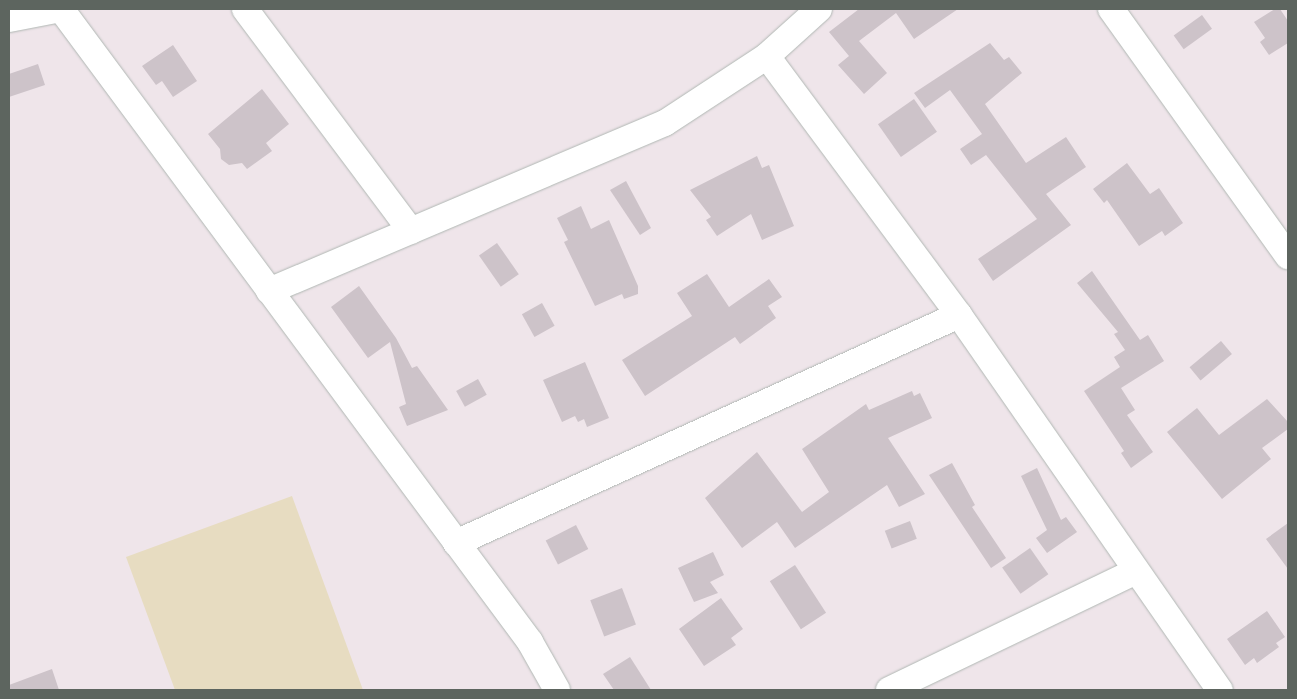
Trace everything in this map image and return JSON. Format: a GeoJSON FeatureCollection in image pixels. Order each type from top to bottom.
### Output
{"type":"FeatureCollection","features":[{"type":"Feature","properties":{"kind":"street"},"geometry":{"type":"LineString","coordinates":[[9,20],[61,9],[530,642],[557,690]]}},
{"type":"Feature","properties":{"kind":"street"},"geometry":{"type":"LineString","coordinates":[[245,9],[411,231]]}},
{"type":"Feature","properties":{"kind":"street"},"geometry":{"type":"LineString","coordinates":[[269,291],[665,123],[766,56],[819,9]]}},
{"type":"Feature","properties":{"kind":"street"},"geometry":{"type":"LineString","coordinates":[[1111,9],[1288,256]]}},
{"type":"Feature","properties":{"kind":"street"},"geometry":{"type":"LineString","coordinates":[[766,56],[959,315],[1220,690]]}},
{"type":"Feature","properties":{"kind":"street"},"geometry":{"type":"LineString","coordinates":[[456,543],[959,315]]}},
{"type":"Feature","properties":{"kind":"street"},"geometry":{"type":"LineString","coordinates":[[889,690],[1136,571]]}},
{"type":"Feature","properties":{"kind":"shaded area"},"geometry":{"type":"Polygon","coordinates":[[[292,496],[363,690],[175,690],[126,557],[292,496]]]}},
{"type":"Feature","properties":{"kind":"building"},"geometry":{"type":"Polygon","coordinates":[[[859,9],[958,9],[914,39],[896,13],[859,41],[887,73],[864,94],[838,65],[849,56],[829,32],[859,9]]]}},
{"type":"Feature","properties":{"kind":"building"},"geometry":{"type":"Polygon","coordinates":[[[1275,9],[1280,9],[1288,21],[1288,43],[1269,55],[1260,42],[1265,38],[1254,22],[1275,9]]]}},
{"type":"Feature","properties":{"kind":"building"},"geometry":{"type":"Polygon","coordinates":[[[1202,15],[1212,29],[1184,49],[1174,36],[1202,15]]]}},
{"type":"Feature","properties":{"kind":"building"},"geometry":{"type":"Polygon","coordinates":[[[990,43],[1004,60],[1009,57],[1022,73],[985,104],[1026,163],[1066,137],[1086,167],[1046,194],[1071,225],[993,281],[978,259],[1037,219],[986,155],[971,165],[960,149],[982,134],[950,90],[925,108],[914,93],[990,43]]]}},
{"type":"Feature","properties":{"kind":"building"},"geometry":{"type":"Polygon","coordinates":[[[173,45],[197,81],[173,97],[162,81],[156,85],[142,66],[173,45]]]}},
{"type":"Feature","properties":{"kind":"building"},"geometry":{"type":"Polygon","coordinates":[[[38,64],[45,85],[9,97],[9,74],[38,64]]]}},
{"type":"Feature","properties":{"kind":"building"},"geometry":{"type":"Polygon","coordinates":[[[262,89],[289,124],[266,143],[272,151],[247,169],[242,163],[229,165],[221,159],[220,149],[208,134],[262,89]]]}},
{"type":"Feature","properties":{"kind":"building"},"geometry":{"type":"Polygon","coordinates":[[[914,99],[937,132],[901,157],[878,124],[914,99]]]}},
{"type":"Feature","properties":{"kind":"building"},"geometry":{"type":"Polygon","coordinates":[[[757,156],[762,168],[769,165],[794,226],[762,240],[751,214],[717,236],[706,220],[711,217],[690,190],[757,156]]]}},
{"type":"Feature","properties":{"kind":"building"},"geometry":{"type":"Polygon","coordinates":[[[1127,163],[1150,194],[1159,188],[1183,223],[1165,236],[1162,231],[1139,246],[1107,200],[1104,203],[1093,189],[1127,163]]]}},
{"type":"Feature","properties":{"kind":"building"},"geometry":{"type":"Polygon","coordinates":[[[626,181],[651,228],[640,235],[610,190],[626,181]]]}},
{"type":"Feature","properties":{"kind":"building"},"geometry":{"type":"Polygon","coordinates":[[[581,206],[591,229],[609,220],[638,286],[638,294],[624,299],[622,294],[595,306],[564,242],[568,240],[557,218],[581,206]]]}},
{"type":"Feature","properties":{"kind":"building"},"geometry":{"type":"Polygon","coordinates":[[[497,243],[519,274],[501,287],[479,256],[497,243]]]}},
{"type":"Feature","properties":{"kind":"building"},"geometry":{"type":"Polygon","coordinates":[[[1092,271],[1140,340],[1148,335],[1164,361],[1121,388],[1135,410],[1127,415],[1153,452],[1131,468],[1121,453],[1124,451],[1084,391],[1120,367],[1114,357],[1125,350],[1114,334],[1118,332],[1077,283],[1092,271]]]}},
{"type":"Feature","properties":{"kind":"building"},"geometry":{"type":"Polygon","coordinates":[[[707,274],[729,307],[769,279],[782,297],[768,306],[776,318],[740,344],[735,337],[645,396],[622,360],[692,316],[677,293],[707,274]]]}},
{"type":"Feature","properties":{"kind":"building"},"geometry":{"type":"Polygon","coordinates":[[[359,286],[396,338],[412,368],[417,366],[448,410],[407,426],[399,407],[406,404],[390,342],[368,358],[331,307],[359,286]]]}},
{"type":"Feature","properties":{"kind":"building"},"geometry":{"type":"Polygon","coordinates":[[[542,303],[555,326],[534,337],[522,314],[542,303]]]}},
{"type":"Feature","properties":{"kind":"building"},"geometry":{"type":"Polygon","coordinates":[[[1221,341],[1232,354],[1201,380],[1190,367],[1221,341]]]}},
{"type":"Feature","properties":{"kind":"building"},"geometry":{"type":"Polygon","coordinates":[[[585,362],[609,418],[587,427],[584,419],[578,422],[575,416],[562,422],[543,380],[585,362]]]}},
{"type":"Feature","properties":{"kind":"building"},"geometry":{"type":"Polygon","coordinates":[[[478,379],[487,395],[465,407],[456,391],[478,379]]]}},
{"type":"Feature","properties":{"kind":"building"},"geometry":{"type":"Polygon","coordinates":[[[912,391],[914,396],[920,393],[932,418],[888,438],[925,494],[899,507],[887,485],[795,548],[777,522],[742,548],[705,498],[757,452],[802,512],[829,492],[802,449],[866,404],[869,410],[912,391]]]}},
{"type":"Feature","properties":{"kind":"building"},"geometry":{"type":"Polygon","coordinates":[[[1267,399],[1288,422],[1288,429],[1262,448],[1271,459],[1222,499],[1167,432],[1197,408],[1219,435],[1267,399]]]}},
{"type":"Feature","properties":{"kind":"building"},"geometry":{"type":"Polygon","coordinates":[[[952,463],[975,505],[972,507],[1006,558],[991,568],[929,475],[952,463]]]}},
{"type":"Feature","properties":{"kind":"building"},"geometry":{"type":"Polygon","coordinates":[[[1037,468],[1061,520],[1066,517],[1077,532],[1047,553],[1036,538],[1047,530],[1021,476],[1037,468]]]}},
{"type":"Feature","properties":{"kind":"building"},"geometry":{"type":"Polygon","coordinates":[[[910,521],[917,539],[892,548],[885,531],[910,521]]]}},
{"type":"Feature","properties":{"kind":"building"},"geometry":{"type":"Polygon","coordinates":[[[1288,523],[1288,569],[1266,539],[1288,523]]]}},
{"type":"Feature","properties":{"kind":"building"},"geometry":{"type":"Polygon","coordinates":[[[576,525],[588,549],[558,564],[546,540],[576,525]]]}},
{"type":"Feature","properties":{"kind":"building"},"geometry":{"type":"Polygon","coordinates":[[[1030,548],[1048,574],[1021,594],[1002,568],[1030,548]]]}},
{"type":"Feature","properties":{"kind":"building"},"geometry":{"type":"Polygon","coordinates":[[[713,552],[724,575],[710,582],[718,593],[694,602],[678,568],[713,552]]]}},
{"type":"Feature","properties":{"kind":"building"},"geometry":{"type":"Polygon","coordinates":[[[795,565],[826,613],[801,629],[770,581],[795,565]]]}},
{"type":"Feature","properties":{"kind":"building"},"geometry":{"type":"Polygon","coordinates":[[[622,588],[636,624],[604,637],[590,600],[622,588]]]}},
{"type":"Feature","properties":{"kind":"building"},"geometry":{"type":"Polygon","coordinates":[[[721,598],[743,629],[731,638],[736,645],[704,666],[679,629],[721,598]]]}},
{"type":"Feature","properties":{"kind":"building"},"geometry":{"type":"Polygon","coordinates":[[[1267,611],[1285,637],[1276,643],[1279,647],[1257,663],[1254,658],[1245,665],[1227,639],[1267,611]]]}},
{"type":"Feature","properties":{"kind":"building"},"geometry":{"type":"Polygon","coordinates":[[[630,657],[651,690],[614,690],[603,674],[630,657]]]}},
{"type":"Feature","properties":{"kind":"building"},"geometry":{"type":"Polygon","coordinates":[[[52,669],[59,690],[9,690],[9,685],[52,669]]]}}]}
